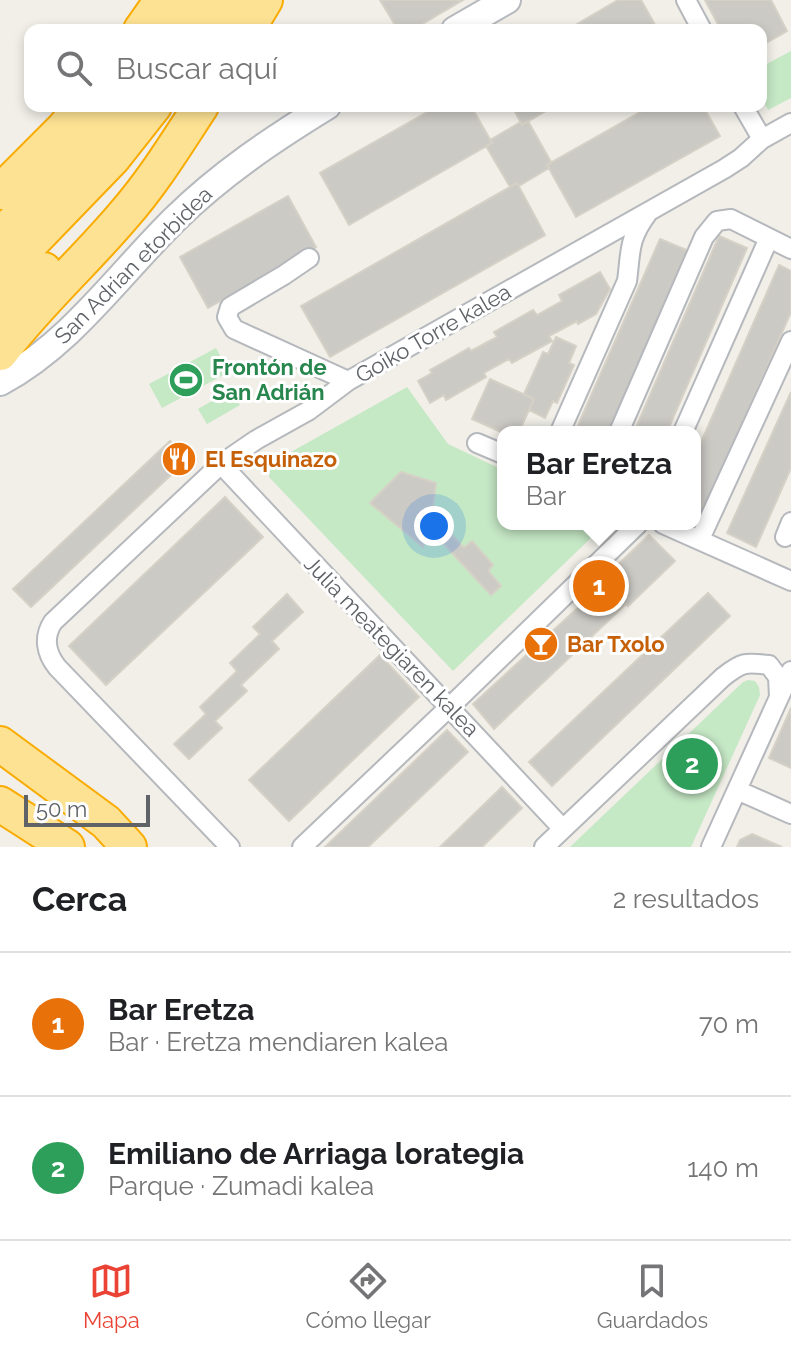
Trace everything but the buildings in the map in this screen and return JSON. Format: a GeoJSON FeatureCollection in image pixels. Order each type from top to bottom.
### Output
{"type":"FeatureCollection","features":[{"type":"Feature","properties":{"kind":"highway"},"geometry":{"type":"LineString","coordinates":[[130,24],[140,0]]}},
{"type":"Feature","properties":{"kind":"highway"},"geometry":{"type":"LineString","coordinates":[[145,24],[162,0]]}},
{"type":"Feature","properties":{"kind":"highway"},"geometry":{"type":"LineString","coordinates":[[179,24],[195,0]]}},
{"type":"Feature","properties":{"kind":"highway"},"geometry":{"type":"LineString","coordinates":[[227,24],[247,17]]}},
{"type":"Feature","properties":{"kind":"highway"},"geometry":{"type":"LineString","coordinates":[[0,236],[34,202],[112,112]]}},
{"type":"Feature","properties":{"kind":"highway"},"geometry":{"type":"LineString","coordinates":[[0,275],[113,158],[149,112]]}},
{"type":"Feature","properties":{"kind":"highway"},"geometry":{"type":"LineString","coordinates":[[0,311],[87,226],[141,166],[182,112]]}},
{"type":"Feature","properties":{"kind":"highway"},"geometry":{"type":"LineString","coordinates":[[6,369],[45,298],[121,219],[153,180],[197,112]]}},
{"type":"Feature","properties":{"kind":"highway"},"geometry":{"type":"LineString","coordinates":[[0,192],[74,113]]}},
{"type":"Feature","properties":{"kind":"highway"},"geometry":{"type":"LineString","coordinates":[[0,744],[106,822],[129,847]]}},
{"type":"Feature","properties":{"kind":"highway"},"geometry":{"type":"LineString","coordinates":[[0,773],[53,805],[111,847]]}},
{"type":"Feature","properties":{"kind":"highway"},"geometry":{"type":"LineString","coordinates":[[7,810],[67,847]]}},
{"type":"Feature","properties":{"kind":"street"},"geometry":{"type":"LineString","coordinates":[[465,24],[507,0]]}},
{"type":"Feature","properties":{"kind":"street"},"geometry":{"type":"LineString","coordinates":[[686,0],[699,24]]}},
{"type":"Feature","properties":{"kind":"street","name":"San Adrian etorbidea"},"geometry":{"type":"LineString","coordinates":[[6,369],[51,347],[205,190],[259,149],[318,112]]}},
{"type":"Feature","properties":{"kind":"street"},"geometry":{"type":"LineString","coordinates":[[746,112],[762,139]]}},
{"type":"Feature","properties":{"kind":"street","name":"Goiko Torre kalea"},"geometry":{"type":"LineString","coordinates":[[230,847],[57,667],[46,641],[53,622],[221,464],[256,440],[308,411],[348,381],[724,169],[762,139],[791,123]]}},
{"type":"Feature","properties":{"kind":"street"},"geometry":{"type":"LineString","coordinates":[[563,426],[627,281],[628,256],[636,229],[647,214]]}},
{"type":"Feature","properties":{"kind":"street"},"geometry":{"type":"LineString","coordinates":[[622,426],[704,237],[717,221],[731,219],[791,249]]}},
{"type":"Feature","properties":{"kind":"street"},"geometry":{"type":"LineString","coordinates":[[686,426],[769,238]]}},
{"type":"Feature","properties":{"kind":"street"},"geometry":{"type":"LineString","coordinates":[[589,245],[614,245],[628,256]]}},
{"type":"Feature","properties":{"kind":"street"},"geometry":{"type":"LineString","coordinates":[[309,258],[230,307],[227,317],[234,329],[348,381]]}},
{"type":"Feature","properties":{"kind":"street"},"geometry":{"type":"LineString","coordinates":[[700,539],[791,341]]}},
{"type":"Feature","properties":{"kind":"street"},"geometry":{"type":"LineString","coordinates":[[477,443],[497,451]]}},
{"type":"Feature","properties":{"kind":"street","name":"Julia meategiaren kalea"},"geometry":{"type":"LineString","coordinates":[[221,464],[563,829]]}},
{"type":"Feature","properties":{"kind":"street"},"geometry":{"type":"LineString","coordinates":[[302,847],[632,530]]}},
{"type":"Feature","properties":{"kind":"street"},"geometry":{"type":"LineString","coordinates":[[678,530],[791,581]]}},
{"type":"Feature","properties":{"kind":"street"},"geometry":{"type":"LineString","coordinates":[[544,847],[731,670],[739,664],[769,665],[791,657]]}},
{"type":"Feature","properties":{"kind":"street"},"geometry":{"type":"LineString","coordinates":[[769,665],[778,677],[779,697]]}},
{"type":"Feature","properties":{"kind":"street"},"geometry":{"type":"LineString","coordinates":[[711,847],[791,671]]}},
{"type":"Feature","properties":{"kind":"street"},"geometry":{"type":"LineString","coordinates":[[737,790],[791,814]]}},
{"type":"Feature","properties":{"kind":"green space"},"geometry":{"type":"Polygon","coordinates":[[[791,51],[791,98],[768,110],[767,108],[767,64],[791,51]]]}},
{"type":"Feature","properties":{"kind":"green space","name":"Frontón de San Adrián"},"geometry":{"type":"Polygon","coordinates":[[[216,348],[229,372],[162,408],[149,384],[216,348]]]}},
{"type":"Feature","properties":{"kind":"green space"},"geometry":{"type":"Polygon","coordinates":[[[407,387],[448,444],[497,467],[497,530],[596,530],[596,533],[453,671],[269,477],[271,465],[407,387]]]}},
{"type":"Feature","properties":{"kind":"green space"},"geometry":{"type":"Polygon","coordinates":[[[231,390],[240,405],[207,424],[198,409],[231,390]]]}},
{"type":"Feature","properties":{"kind":"green space"},"geometry":{"type":"Polygon","coordinates":[[[755,681],[760,695],[691,847],[570,847],[743,682],[755,681]]]}},
{"type":"Feature","properties":{"kind":"place","name":"Frontón de San Adrián"},"geometry":{"type":"Point","coordinates":[186,380]}},
{"type":"Feature","properties":{"kind":"place","name":"El Esquinazo"},"geometry":{"type":"Point","coordinates":[179,459]}},
{"type":"Feature","properties":{"kind":"place","name":"Bar Eretza"},"geometry":{"type":"Point","coordinates":[599,586]}},
{"type":"Feature","properties":{"kind":"place","name":"Bar Txolo"},"geometry":{"type":"Point","coordinates":[541,644]}},
{"type":"Feature","properties":{"kind":"place","name":"Emiliano de Arriaga lorategia"},"geometry":{"type":"Point","coordinates":[692,764]}}]}
